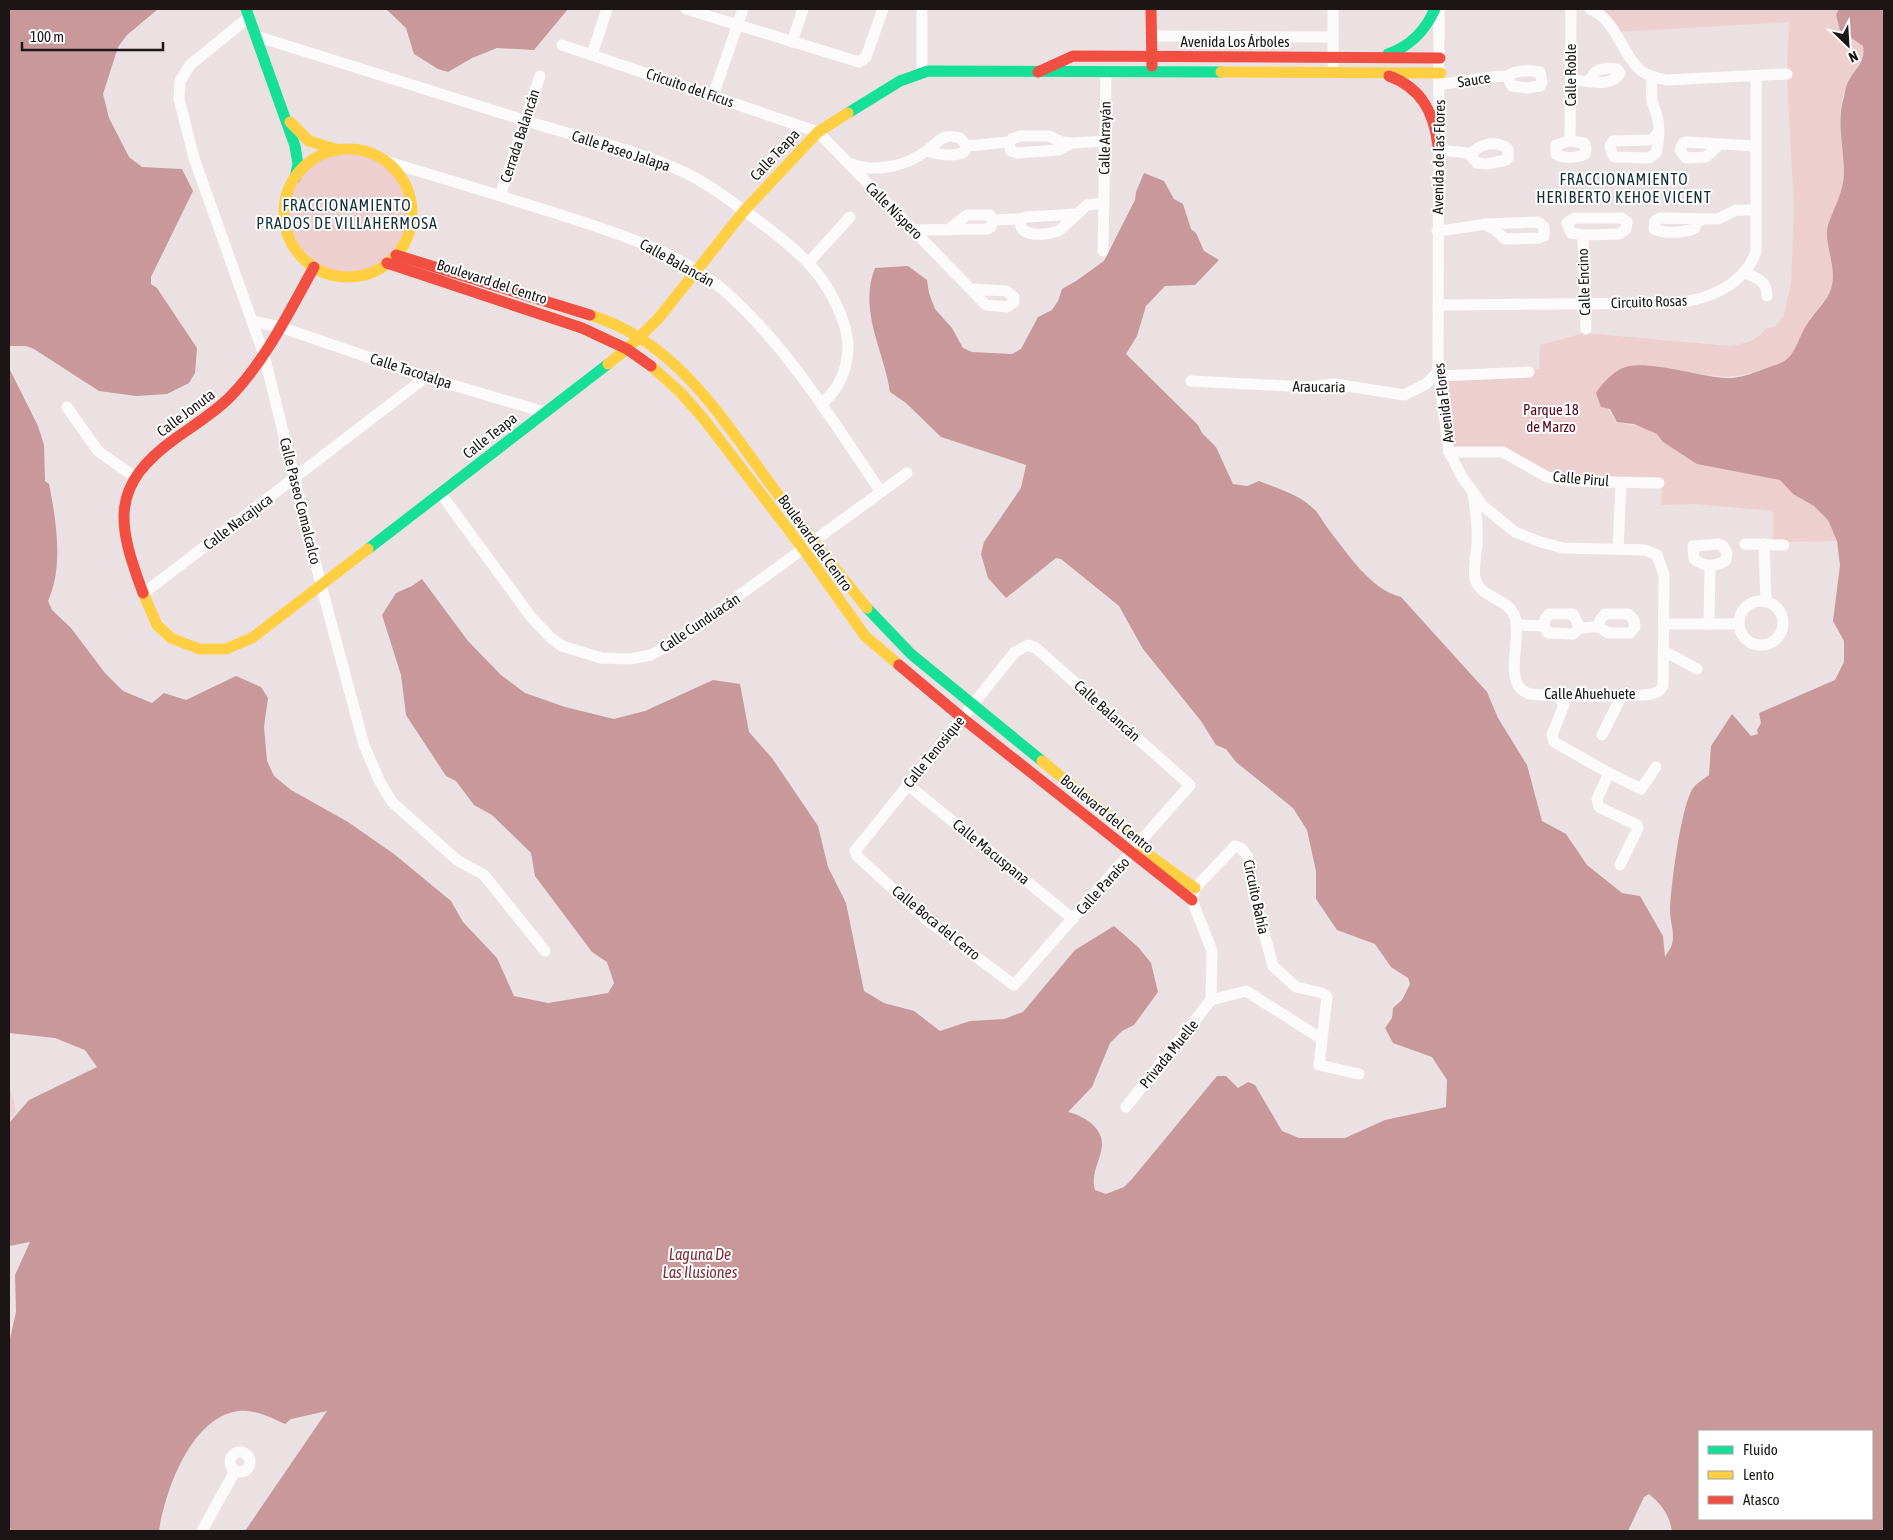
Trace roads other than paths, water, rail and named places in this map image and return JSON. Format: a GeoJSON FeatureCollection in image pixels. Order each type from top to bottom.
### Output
{"type":"FeatureCollection","features":[{"type":"Feature","properties":{"kind":"street"},"geometry":{"type":"LineString","coordinates":[[592,55],[607,9]]}},
{"type":"Feature","properties":{"kind":"street"},"geometry":{"type":"LineString","coordinates":[[686,9],[861,62],[866,57],[883,9]]}},
{"type":"Feature","properties":{"kind":"street"},"geometry":{"type":"LineString","coordinates":[[713,96],[742,9]]}},
{"type":"Feature","properties":{"kind":"street"},"geometry":{"type":"LineString","coordinates":[[792,42],[803,9]]}},
{"type":"Feature","properties":{"kind":"street"},"geometry":{"type":"LineString","coordinates":[[922,9],[922,72]]}},
{"type":"Feature","properties":{"kind":"street"},"geometry":{"type":"LineString","coordinates":[[1152,9],[1152,73]]}},
{"type":"Feature","properties":{"kind":"street"},"geometry":{"type":"LineString","coordinates":[[1333,73],[1334,9]]}},
{"type":"Feature","properties":{"kind":"street"},"geometry":{"type":"LineString","coordinates":[[1361,57],[1390,53],[1409,45],[1423,31],[1435,9]]}},
{"type":"Feature","properties":{"kind":"street","name":"Avenida de las Flores"},"geometry":{"type":"LineString","coordinates":[[1438,305],[1439,9]]}},
{"type":"Feature","properties":{"kind":"street","name":"Calle Roble"},"geometry":{"type":"LineString","coordinates":[[1570,141],[1571,9]]}},
{"type":"Feature","properties":{"kind":"street"},"geometry":{"type":"LineString","coordinates":[[1590,9],[1605,19],[1640,71]]}},
{"type":"Feature","properties":{"kind":"street"},"geometry":{"type":"LineString","coordinates":[[248,13],[285,115],[297,156],[295,178],[286,202],[287,230],[298,252],[314,267],[338,276],[370,273],[388,263],[396,255],[409,232],[412,205],[404,182],[385,161],[364,152],[339,150],[309,141],[297,132],[285,115]]}},
{"type":"Feature","properties":{"kind":"street","name":"Calle Paseo Comalcalco"},"geometry":{"type":"LineString","coordinates":[[248,13],[193,62],[182,78],[179,92],[184,123],[194,158],[264,354],[321,585],[364,745],[385,792],[396,806],[435,842],[462,863],[484,875],[545,951]]}},
{"type":"Feature","properties":{"kind":"street","name":"Calle Paseo Jalapa"},"geometry":{"type":"LineString","coordinates":[[256,36],[678,170],[707,185],[797,250],[809,262],[834,298],[848,339],[847,358],[842,380],[832,394],[821,404]]}},
{"type":"Feature","properties":{"kind":"street"},"geometry":{"type":"LineString","coordinates":[[1152,36],[1333,37]]}},
{"type":"Feature","properties":{"kind":"street","name":"Cricuito del Ficus"},"geometry":{"type":"LineString","coordinates":[[562,45],[818,132]]}},
{"type":"Feature","properties":{"kind":"street","name":"Avenida Los Árboles"},"geometry":{"type":"LineString","coordinates":[[1032,73],[1073,56],[1440,58]]}},
{"type":"Feature","properties":{"kind":"street"},"geometry":{"type":"LineString","coordinates":[[1284,57],[1285,73]]}},
{"type":"Feature","properties":{"kind":"street"},"geometry":{"type":"LineString","coordinates":[[1570,80],[1606,82],[1620,73],[1640,71],[1666,80],[1787,74]]}},
{"type":"Feature","properties":{"kind":"street","name":"Avenida Los Árboles"},"geometry":{"type":"LineString","coordinates":[[818,132],[883,91],[922,72],[1378,73],[1440,79]]}},
{"type":"Feature","properties":{"kind":"street","name":"Calle Arrayán"},"geometry":{"type":"LineString","coordinates":[[1103,251],[1106,73]]}},
{"type":"Feature","properties":{"kind":"street"},"geometry":{"type":"LineString","coordinates":[[1378,73],[1402,81],[1422,98],[1434,118],[1438,148],[1471,155]]}},
{"type":"Feature","properties":{"kind":"street","name":"Cerrada Balancán"},"geometry":{"type":"LineString","coordinates":[[500,196],[540,76]]}},
{"type":"Feature","properties":{"kind":"street","name":"Sauce"},"geometry":{"type":"LineString","coordinates":[[1440,79],[1462,83],[1487,76],[1507,76]]}},
{"type":"Feature","properties":{"kind":"street"},"geometry":{"type":"LineString","coordinates":[[1652,76],[1652,103],[1657,115],[1658,132]]}},
{"type":"Feature","properties":{"kind":"street","name":"Circuito Rosas"},"geometry":{"type":"LineString","coordinates":[[1438,305],[1675,303],[1695,300],[1718,292],[1745,272],[1751,265],[1756,252],[1756,77]]}},
{"type":"Feature","properties":{"kind":"street","name":"Calle Níspero"},"geometry":{"type":"LineString","coordinates":[[818,132],[972,289]]}},
{"type":"Feature","properties":{"kind":"street","name":"Calle Teapa"},"geometry":{"type":"LineString","coordinates":[[144,593],[152,615],[165,633],[187,646],[210,651],[230,648],[247,641],[441,494],[641,338],[744,211],[818,132]]}},
{"type":"Feature","properties":{"kind":"street"},"geometry":{"type":"LineString","coordinates":[[967,146],[1009,142],[1015,137],[1049,136],[1062,142],[1072,143],[1106,141]]}},
{"type":"Feature","properties":{"kind":"street"},"geometry":{"type":"LineString","coordinates":[[846,162],[861,167],[883,168],[898,165],[926,151],[937,140],[947,137],[960,138],[967,146]]}},
{"type":"Feature","properties":{"kind":"street"},"geometry":{"type":"LineString","coordinates":[[1009,142],[1011,151],[1017,153],[1058,150],[1072,143]]}},
{"type":"Feature","properties":{"kind":"street"},"geometry":{"type":"LineString","coordinates":[[1719,145],[1756,146]]}},
{"type":"Feature","properties":{"kind":"street"},"geometry":{"type":"LineString","coordinates":[[926,151],[941,155],[958,154],[964,152],[967,146]]}},
{"type":"Feature","properties":{"kind":"street"},"geometry":{"type":"LineString","coordinates":[[295,178],[317,158],[339,150]]}},
{"type":"Feature","properties":{"kind":"street","name":"Calle Balancán"},"geometry":{"type":"LineString","coordinates":[[385,161],[638,241],[696,270],[728,294],[751,316],[780,349],[821,404],[880,492]]}},
{"type":"Feature","properties":{"kind":"street"},"geometry":{"type":"LineString","coordinates":[[1021,219],[1021,227],[1027,233],[1054,232],[1061,230],[1090,204],[1104,203]]}},
{"type":"Feature","properties":{"kind":"street"},"geometry":{"type":"LineString","coordinates":[[1704,219],[1720,218],[1736,210],[1756,210]]}},
{"type":"Feature","properties":{"kind":"street"},"geometry":{"type":"LineString","coordinates":[[913,230],[987,229],[991,227],[993,220],[1077,214]]}},
{"type":"Feature","properties":{"kind":"street"},"geometry":{"type":"LineString","coordinates":[[809,262],[850,217]]}},
{"type":"Feature","properties":{"kind":"street"},"geometry":{"type":"LineString","coordinates":[[1437,231],[1457,230],[1484,224]]}},
{"type":"Feature","properties":{"kind":"street","name":"Calle Encino"},"geometry":{"type":"LineString","coordinates":[[1583,235],[1586,329]]}},
{"type":"Feature","properties":{"kind":"street","name":"Boulevard del Centro"},"geometry":{"type":"LineString","coordinates":[[396,255],[598,316],[623,327],[641,338],[681,368],[711,400],[878,624],[1141,843],[1148,861],[1192,900]]}},
{"type":"Feature","properties":{"kind":"street","name":"Boulevard del Centro"},"geometry":{"type":"LineString","coordinates":[[388,263],[573,324],[600,335],[627,349],[668,380],[691,404],[804,550],[865,636],[961,717],[1132,853],[1194,888]]}},
{"type":"Feature","properties":{"kind":"street","name":"Calle Jonuta"},"geometry":{"type":"LineString","coordinates":[[144,593],[125,522],[126,500],[135,478],[151,458],[204,420],[229,398],[264,354],[314,267]]}},
{"type":"Feature","properties":{"kind":"street"},"geometry":{"type":"LineString","coordinates":[[1745,272],[1762,281],[1767,288],[1766,296]]}},
{"type":"Feature","properties":{"kind":"street","name":"Avenida Flores"},"geometry":{"type":"LineString","coordinates":[[1438,305],[1439,374],[1450,452],[1473,494]]}},
{"type":"Feature","properties":{"kind":"street","name":"Calle Tacotalpa"},"geometry":{"type":"LineString","coordinates":[[252,322],[280,328],[426,377],[544,412]]}},
{"type":"Feature","properties":{"kind":"street"},"geometry":{"type":"LineString","coordinates":[[1439,374],[1529,372]]}},
{"type":"Feature","properties":{"kind":"street","name":"Araucaria"},"geometry":{"type":"LineString","coordinates":[[1190,381],[1307,387],[1335,384],[1404,395],[1426,384],[1439,374]]}},
{"type":"Feature","properties":{"kind":"street","name":"Calle Nacajuca"},"geometry":{"type":"LineString","coordinates":[[144,593],[296,479],[426,377]]}},
{"type":"Feature","properties":{"kind":"street"},"geometry":{"type":"LineString","coordinates":[[67,407],[98,451],[135,478]]}},
{"type":"Feature","properties":{"kind":"street","name":"Calle Pirul"},"geometry":{"type":"LineString","coordinates":[[1450,452],[1499,451],[1515,457],[1547,477],[1570,481],[1660,483]]}},
{"type":"Feature","properties":{"kind":"street","name":"Calle Cunduacán"},"geometry":{"type":"LineString","coordinates":[[441,494],[522,606],[545,632],[568,649],[601,658],[637,659],[658,652],[804,550],[814,540],[907,473]]}},
{"type":"Feature","properties":{"kind":"street"},"geometry":{"type":"LineString","coordinates":[[1618,549],[1620,483]]}},
{"type":"Feature","properties":{"kind":"street"},"geometry":{"type":"LineString","coordinates":[[1473,494],[1493,516],[1509,529],[1540,542],[1576,549],[1645,550],[1657,555],[1664,575],[1664,652],[1697,669]]}},
{"type":"Feature","properties":{"kind":"street"},"geometry":{"type":"LineString","coordinates":[[1473,494],[1478,534],[1475,569],[1476,583],[1480,590],[1509,607],[1514,613],[1516,625],[1544,626]]}},
{"type":"Feature","properties":{"kind":"street"},"geometry":{"type":"LineString","coordinates":[[1745,544],[1784,545]]}},
{"type":"Feature","properties":{"kind":"street"},"geometry":{"type":"LineString","coordinates":[[1764,544],[1766,602]]}},
{"type":"Feature","properties":{"kind":"street"},"geometry":{"type":"LineString","coordinates":[[1709,624],[1710,565]]}},
{"type":"Feature","properties":{"kind":"street"},"geometry":{"type":"LineString","coordinates":[[1766,602],[1778,609],[1784,626],[1778,637],[1767,644],[1754,645],[1741,634],[1738,624],[1745,609],[1752,603],[1766,602]]}},
{"type":"Feature","properties":{"kind":"street"},"geometry":{"type":"LineString","coordinates":[[1580,628],[1573,614],[1549,614],[1545,619],[1544,626],[1548,633],[1573,634],[1580,628],[1596,627],[1608,633],[1630,633],[1635,626],[1634,620],[1628,614],[1605,614],[1596,627]]}},
{"type":"Feature","properties":{"kind":"street"},"geometry":{"type":"LineString","coordinates":[[1664,624],[1738,624]]}},
{"type":"Feature","properties":{"kind":"street","name":"Calle Ahuehuete"},"geometry":{"type":"LineString","coordinates":[[1516,625],[1515,676],[1520,688],[1532,694],[1654,694],[1663,685],[1664,652]]}},
{"type":"Feature","properties":{"kind":"street","name":"Calle Balancán"},"geometry":{"type":"LineString","coordinates":[[1022,647],[1028,645],[1036,648],[1190,785]]}},
{"type":"Feature","properties":{"kind":"street","name":"Calle Tenosique"},"geometry":{"type":"LineString","coordinates":[[860,858],[855,851],[857,845],[1015,652],[1022,647]]}},
{"type":"Feature","properties":{"kind":"street"},"geometry":{"type":"LineString","coordinates":[[1557,695],[1564,705],[1552,735],[1554,742],[1641,789],[1656,767]]}},
{"type":"Feature","properties":{"kind":"street"},"geometry":{"type":"LineString","coordinates":[[1602,735],[1622,695]]}},
{"type":"Feature","properties":{"kind":"street"},"geometry":{"type":"LineString","coordinates":[[1609,773],[1597,799],[1597,804],[1634,823],[1638,828],[1620,865]]}},
{"type":"Feature","properties":{"kind":"street","name":"Calle Macuspana"},"geometry":{"type":"LineString","coordinates":[[908,785],[1073,919]]}},
{"type":"Feature","properties":{"kind":"street","name":"Calle Paraíso"},"geometry":{"type":"LineString","coordinates":[[1014,985],[1141,843],[1190,785]]}},
{"type":"Feature","properties":{"kind":"street","name":"Circuito Bahía"},"geometry":{"type":"LineString","coordinates":[[1194,888],[1233,847],[1238,846],[1246,853],[1253,892],[1273,966],[1296,987],[1322,993],[1327,998],[1320,1066],[1359,1074]]}},
{"type":"Feature","properties":{"kind":"street","name":"Calle Boca del Cerro"},"geometry":{"type":"LineString","coordinates":[[860,858],[927,920],[1014,985]]}},
{"type":"Feature","properties":{"kind":"street"},"geometry":{"type":"LineString","coordinates":[[1194,888],[1192,900],[1212,951],[1211,1000],[1246,991],[1322,1039]]}},
{"type":"Feature","properties":{"kind":"street","name":"Privada Muelle"},"geometry":{"type":"LineString","coordinates":[[1126,1107],[1211,1000]]}},
{"type":"Feature","properties":{"kind":"street"},"geometry":{"type":"LineString","coordinates":[[202,1531],[235,1471]]}},
{"type":"Feature","properties":{"kind":"water"},"geometry":{"type":"Polygon","coordinates":[[[9,9],[158,9],[127,35],[118,47],[103,94],[109,118],[129,157],[142,167],[182,169],[193,191],[151,277],[151,284],[157,288],[197,348],[195,373],[189,383],[167,394],[136,396],[99,391],[34,349],[26,346],[9,346],[9,9]]]}},
{"type":"Feature","properties":{"kind":"water"},"geometry":{"type":"Polygon","coordinates":[[[386,9],[568,9],[534,50],[497,48],[472,58],[448,72],[438,69],[414,54],[406,28],[386,9]]]}},
{"type":"Feature","properties":{"kind":"water","name":"Laguna De Las Ilusiones"},"geometry":{"type":"Polygon","coordinates":[[[1839,9],[1884,9],[1884,1531],[1672,1531],[1664,1510],[1649,1494],[1644,1497],[1628,1531],[245,1531],[327,1411],[291,1419],[285,1424],[260,1414],[240,1411],[217,1419],[192,1444],[173,1479],[159,1531],[9,1531],[9,1343],[16,1312],[15,1275],[30,1242],[9,1246],[9,1123],[29,1100],[97,1067],[85,1050],[55,1038],[9,1033],[9,368],[38,426],[44,445],[45,481],[49,484],[57,543],[56,573],[48,601],[52,610],[71,628],[105,673],[123,691],[152,703],[164,693],[186,700],[236,676],[261,687],[268,698],[264,727],[267,761],[274,776],[291,790],[348,822],[394,854],[451,901],[463,922],[497,958],[514,996],[548,1003],[608,993],[614,983],[607,962],[592,952],[535,876],[531,853],[492,815],[474,805],[456,781],[446,776],[406,715],[401,675],[382,615],[396,593],[422,579],[468,641],[501,675],[525,693],[565,707],[614,719],[645,711],[713,680],[740,684],[749,732],[772,758],[818,826],[828,867],[846,903],[864,991],[884,1003],[914,1011],[940,1031],[970,1021],[1004,1019],[1023,1012],[1075,950],[1114,926],[1138,947],[1151,963],[1158,992],[1134,1025],[1122,1031],[1110,1043],[1092,1087],[1068,1112],[1091,1123],[1099,1133],[1102,1145],[1094,1184],[1095,1190],[1106,1194],[1124,1187],[1132,1179],[1217,1076],[1226,1076],[1238,1088],[1248,1082],[1255,1085],[1282,1131],[1299,1138],[1345,1138],[1385,1120],[1446,1107],[1447,1080],[1432,1057],[1393,1043],[1385,1028],[1392,1018],[1393,1008],[1402,1000],[1410,984],[1408,978],[1391,967],[1375,944],[1337,930],[1316,899],[1316,871],[1307,830],[1293,808],[1236,762],[1226,749],[1216,745],[1201,721],[1143,649],[1119,606],[1061,559],[1056,558],[1006,598],[988,578],[981,554],[984,542],[1021,488],[1026,465],[941,437],[906,403],[890,392],[874,330],[869,299],[875,268],[908,266],[927,280],[929,293],[935,309],[952,328],[963,348],[972,352],[1012,354],[1021,349],[1038,317],[1052,310],[1058,301],[1062,289],[1104,261],[1135,200],[1136,192],[1144,173],[1164,181],[1174,199],[1183,204],[1191,229],[1196,233],[1204,251],[1219,260],[1195,285],[1165,286],[1146,306],[1137,336],[1126,354],[1198,425],[1202,433],[1216,447],[1233,484],[1247,486],[1259,481],[1289,493],[1310,505],[1361,570],[1380,587],[1401,597],[1487,692],[1498,718],[1527,765],[1542,821],[1566,834],[1587,865],[1622,893],[1640,896],[1663,936],[1665,957],[1671,947],[1673,938],[1670,910],[1681,827],[1689,796],[1695,786],[1709,775],[1711,746],[1732,714],[1751,736],[1758,734],[1757,730],[1761,723],[1759,713],[1835,680],[1844,662],[1844,641],[1833,621],[1840,565],[1837,541],[1828,520],[1814,506],[1793,494],[1780,480],[1697,464],[1663,442],[1657,434],[1634,424],[1617,422],[1610,409],[1601,407],[1596,393],[1610,376],[1625,367],[1651,366],[1714,377],[1735,378],[1778,364],[1787,359],[1792,353],[1806,326],[1826,298],[1833,281],[1827,232],[1844,179],[1840,125],[1842,106],[1847,84],[1859,65],[1864,52],[1863,46],[1840,30],[1836,15],[1839,9]]]}},
{"type":"Feature","properties":{"kind":"district","name":"FRACCIONAMIENTO HERIBERTO KEHOE VICENT"},"geometry":{"type":"Point","coordinates":[1624,188]}},
{"type":"Feature","properties":{"kind":"district","name":"FRACCIONAMIENTO PRADOS DE VILLAHERMOSA"},"geometry":{"type":"Point","coordinates":[347,214]}},
{"type":"Feature","properties":{"kind":"park label","name":"Parque 18 de Marzo"},"geometry":{"type":"Point","coordinates":[1551,418]}}]}
